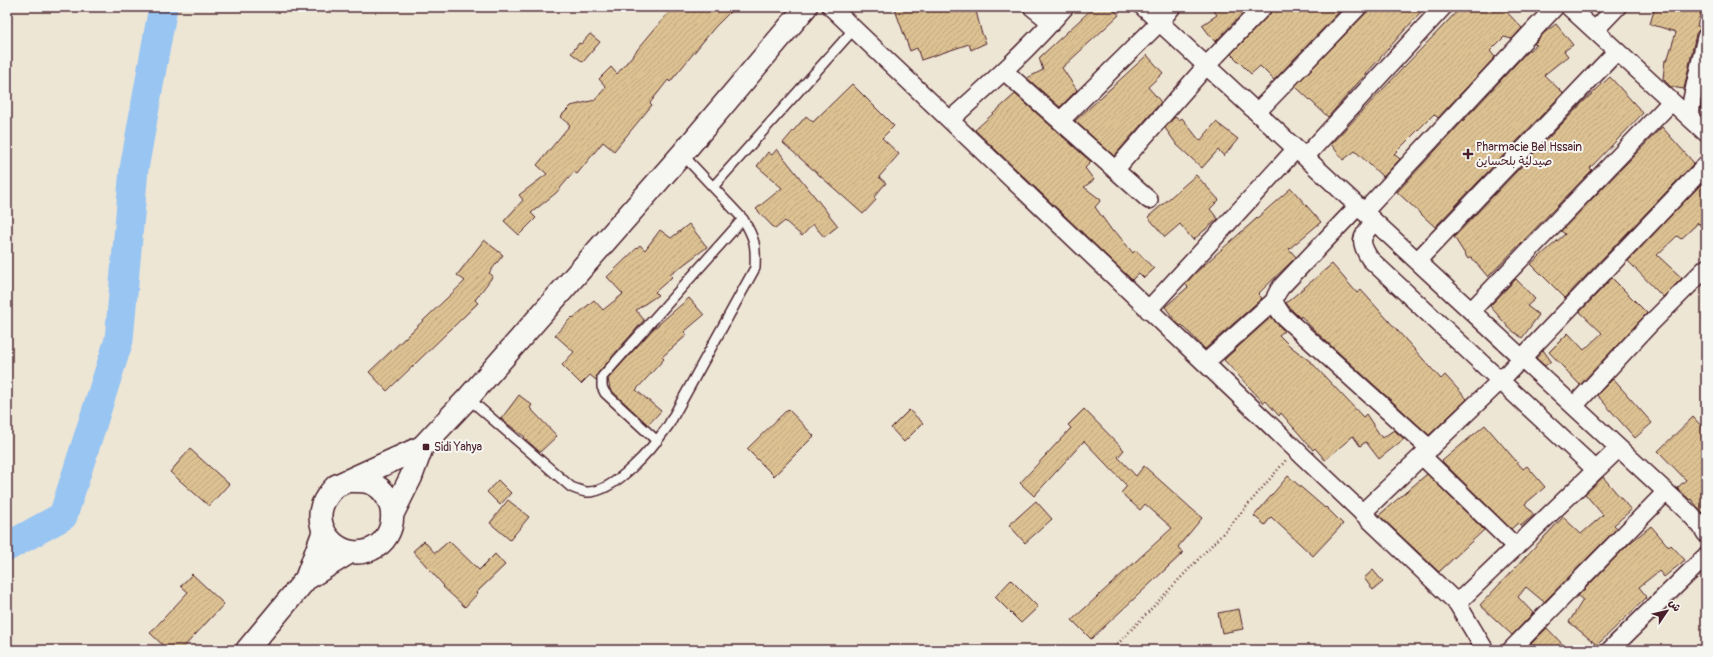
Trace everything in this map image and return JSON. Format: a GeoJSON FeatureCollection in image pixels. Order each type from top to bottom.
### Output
{"type":"FeatureCollection","features":[{"type":"Feature","properties":{"kind":"street"},"geometry":{"type":"LineString","coordinates":[[347,481],[360,480],[372,484],[382,490],[390,501],[393,513],[392,524],[388,534],[381,543],[367,551],[350,552],[340,548],[330,541],[324,531],[321,519],[322,507],[327,495],[336,486],[422,446],[468,398],[682,154],[806,7]]}},
{"type":"Feature","properties":{"kind":"street"},"geometry":{"type":"LineString","coordinates":[[830,7],[1457,603],[1485,650]]}},
{"type":"Feature","properties":{"kind":"street"},"geometry":{"type":"LineString","coordinates":[[1032,7],[1052,23]]}},
{"type":"Feature","properties":{"kind":"street"},"geometry":{"type":"LineString","coordinates":[[950,120],[1004,71],[1052,23],[1065,7]]}},
{"type":"Feature","properties":{"kind":"street"},"geometry":{"type":"LineString","coordinates":[[1143,7],[1666,492],[1701,526],[1706,534]]}},
{"type":"Feature","properties":{"kind":"street"},"geometry":{"type":"LineString","coordinates":[[1060,121],[1160,22],[1172,7]]}},
{"type":"Feature","properties":{"kind":"street"},"geometry":{"type":"LineString","coordinates":[[1116,170],[1206,66],[1263,7]]}},
{"type":"Feature","properties":{"kind":"street"},"geometry":{"type":"LineString","coordinates":[[1257,112],[1358,7]]}},
{"type":"Feature","properties":{"kind":"street"},"geometry":{"type":"LineString","coordinates":[[1148,310],[1443,7]]}},
{"type":"Feature","properties":{"kind":"street"},"geometry":{"type":"LineString","coordinates":[[1205,363],[1274,301],[1275,296],[1281,287],[1365,214],[1555,7]]}},
{"type":"Feature","properties":{"kind":"street"},"geometry":{"type":"LineString","coordinates":[[1569,7],[1706,133]]}},
{"type":"Feature","properties":{"kind":"street"},"geometry":{"type":"LineString","coordinates":[[1595,30],[1617,7]]}},
{"type":"Feature","properties":{"kind":"street"},"geometry":{"type":"LineString","coordinates":[[1690,118],[1692,99],[1706,37]]}},
{"type":"Feature","properties":{"kind":"street"},"geometry":{"type":"LineString","coordinates":[[1417,262],[1617,51]]}},
{"type":"Feature","properties":{"kind":"street"},"geometry":{"type":"LineString","coordinates":[[1004,71],[1148,200]]}},
{"type":"Feature","properties":{"kind":"street"},"geometry":{"type":"LineString","coordinates":[[1471,311],[1672,102]]}},
{"type":"Feature","properties":{"kind":"street"},"geometry":{"type":"LineString","coordinates":[[1362,513],[1500,381],[1706,165]]}},
{"type":"Feature","properties":{"kind":"street"},"geometry":{"type":"LineString","coordinates":[[1365,214],[1366,231],[1362,242],[1364,250],[1370,259],[1596,470]]}},
{"type":"Feature","properties":{"kind":"street"},"geometry":{"type":"LineString","coordinates":[[1574,406],[1648,326],[1706,268]]}},
{"type":"Feature","properties":{"kind":"street"},"geometry":{"type":"LineString","coordinates":[[1274,301],[1283,316],[1426,452],[1516,548]]}},
{"type":"Feature","properties":{"kind":"street"},"geometry":{"type":"LineString","coordinates":[[393,513],[411,477],[422,446]]}},
{"type":"Feature","properties":{"kind":"street"},"geometry":{"type":"LineString","coordinates":[[1457,603],[1516,548],[1618,448]]}},
{"type":"Feature","properties":{"kind":"street"},"geometry":{"type":"LineString","coordinates":[[1511,650],[1666,492]]}},
{"type":"Feature","properties":{"kind":"street"},"geometry":{"type":"LineString","coordinates":[[306,579],[324,531]]}},
{"type":"Feature","properties":{"kind":"street"},"geometry":{"type":"LineString","coordinates":[[247,650],[306,579],[350,552]]}},
{"type":"Feature","properties":{"kind":"street"},"geometry":{"type":"LineString","coordinates":[[1610,650],[1706,556]]}},
{"type":"Feature","properties":{"kind":"lane"},"geometry":{"type":"LineString","coordinates":[[713,187],[854,29]]}},
{"type":"Feature","properties":{"kind":"lane"},"geometry":{"type":"LineString","coordinates":[[468,398],[571,488],[586,492],[608,485],[620,477],[657,441],[672,419],[755,268],[756,250],[753,236],[743,219],[682,154]]}},
{"type":"Feature","properties":{"kind":"lane"},"geometry":{"type":"LineString","coordinates":[[657,441],[605,393],[602,387],[602,377],[743,219]]}},
{"type":"Feature","properties":{"kind":"path"},"geometry":{"type":"LineString","coordinates":[[1112,650],[1229,527],[1295,449]]}},
{"type":"Feature","properties":{"kind":"building"},"geometry":{"type":"Polygon","coordinates":[[[673,7],[735,7],[715,27],[670,82],[668,80],[650,103],[652,105],[614,151],[603,142],[577,174],[574,172],[556,193],[531,213],[536,218],[519,235],[504,221],[523,200],[519,195],[547,174],[537,165],[570,125],[560,117],[571,106],[595,100],[606,87],[599,79],[611,67],[617,74],[673,7]]]}},
{"type":"Feature","properties":{"kind":"building"},"geometry":{"type":"Polygon","coordinates":[[[894,7],[975,7],[981,31],[986,43],[971,50],[969,44],[921,60],[917,48],[910,51],[894,7]]]}},
{"type":"Feature","properties":{"kind":"building"},"geometry":{"type":"Polygon","coordinates":[[[1094,7],[1111,7],[1119,15],[1062,68],[1077,90],[1060,107],[1027,78],[1043,70],[1039,58],[1094,7]]]}},
{"type":"Feature","properties":{"kind":"building"},"geometry":{"type":"Polygon","coordinates":[[[1211,7],[1249,7],[1215,42],[1202,25],[1217,15],[1211,7]]]}},
{"type":"Feature","properties":{"kind":"building"},"geometry":{"type":"Polygon","coordinates":[[[1273,7],[1344,7],[1274,80],[1260,66],[1251,74],[1231,54],[1270,14],[1273,7]]]}},
{"type":"Feature","properties":{"kind":"building"},"geometry":{"type":"Polygon","coordinates":[[[1368,7],[1425,7],[1328,117],[1295,86],[1365,14],[1368,7]]]}},
{"type":"Feature","properties":{"kind":"building"},"geometry":{"type":"Polygon","coordinates":[[[1461,7],[1502,7],[1522,28],[1512,39],[1504,37],[1490,51],[1495,57],[1438,118],[1434,114],[1394,154],[1400,159],[1383,177],[1355,151],[1343,160],[1331,144],[1461,7]]]}},
{"type":"Feature","properties":{"kind":"building"},"geometry":{"type":"Polygon","coordinates":[[[1655,7],[1702,7],[1697,26],[1706,27],[1699,30],[1696,34],[1684,89],[1671,87],[1663,79],[1665,60],[1667,61],[1676,32],[1650,24],[1655,7]]]}},
{"type":"Feature","properties":{"kind":"building","name":"Pharmacie Bel Hssain صيدلية بلحساين"},"geometry":{"type":"Polygon","coordinates":[[[1556,24],[1573,45],[1564,51],[1568,56],[1544,75],[1563,93],[1435,227],[1397,192],[1527,52],[1537,45],[1534,44],[1544,33],[1556,24]]]}},
{"type":"Feature","properties":{"kind":"building"},"geometry":{"type":"Polygon","coordinates":[[[590,34],[600,42],[583,62],[571,53],[579,43],[581,44],[590,34]]]}},
{"type":"Feature","properties":{"kind":"building"},"geometry":{"type":"Polygon","coordinates":[[[1147,55],[1163,73],[1148,87],[1161,102],[1114,156],[1075,121],[1147,55]]]}},
{"type":"Feature","properties":{"kind":"building"},"geometry":{"type":"Polygon","coordinates":[[[1610,77],[1643,113],[1590,168],[1592,170],[1488,277],[1471,257],[1468,259],[1454,237],[1583,102],[1610,77]]]}},
{"type":"Feature","properties":{"kind":"building"},"geometry":{"type":"Polygon","coordinates":[[[852,84],[894,126],[882,138],[899,154],[879,177],[886,183],[874,197],[876,200],[863,214],[783,143],[806,116],[813,122],[852,84]]]}},
{"type":"Feature","properties":{"kind":"building"},"geometry":{"type":"Polygon","coordinates":[[[1015,94],[1091,162],[1085,168],[1094,180],[1084,187],[1101,200],[1095,207],[1113,232],[1115,231],[1133,253],[1136,250],[1154,269],[1144,278],[1139,273],[1132,280],[975,130],[1015,94]]]}},
{"type":"Feature","properties":{"kind":"building"},"geometry":{"type":"Polygon","coordinates":[[[1175,117],[1179,120],[1182,118],[1200,141],[1216,122],[1238,139],[1224,156],[1218,150],[1202,168],[1177,145],[1165,128],[1175,117]]]}},
{"type":"Feature","properties":{"kind":"building"},"geometry":{"type":"Polygon","coordinates":[[[1662,127],[1694,163],[1565,298],[1531,264],[1565,234],[1561,231],[1662,127]]]}},
{"type":"Feature","properties":{"kind":"building"},"geometry":{"type":"Polygon","coordinates":[[[777,149],[838,226],[824,237],[813,224],[802,236],[785,221],[775,229],[756,209],[782,188],[757,166],[768,152],[772,155],[777,149]]]}},
{"type":"Feature","properties":{"kind":"building"},"geometry":{"type":"Polygon","coordinates":[[[1196,175],[1219,200],[1210,209],[1218,219],[1193,240],[1180,224],[1165,237],[1148,217],[1196,175]]]}},
{"type":"Feature","properties":{"kind":"building"},"geometry":{"type":"Polygon","coordinates":[[[1706,179],[1706,232],[1698,223],[1681,239],[1677,236],[1657,255],[1682,278],[1663,297],[1628,261],[1706,179]]]}},
{"type":"Feature","properties":{"kind":"building"},"geometry":{"type":"Polygon","coordinates":[[[1291,188],[1321,222],[1289,249],[1296,257],[1258,294],[1262,298],[1205,349],[1182,325],[1181,326],[1177,323],[1165,307],[1188,287],[1185,284],[1195,273],[1291,188]]]}},
{"type":"Feature","properties":{"kind":"building"},"geometry":{"type":"Polygon","coordinates":[[[689,224],[707,247],[670,275],[672,277],[655,292],[658,295],[636,310],[644,320],[598,373],[596,380],[590,375],[581,384],[562,365],[574,352],[555,335],[572,317],[573,318],[594,300],[603,310],[623,294],[607,277],[640,245],[645,250],[660,230],[671,238],[689,224]]]}},
{"type":"Feature","properties":{"kind":"building"},"geometry":{"type":"Polygon","coordinates":[[[484,240],[503,255],[489,273],[493,276],[475,300],[478,303],[387,391],[369,372],[465,281],[457,275],[484,240]]]}},
{"type":"Feature","properties":{"kind":"building"},"geometry":{"type":"Polygon","coordinates":[[[1332,264],[1357,293],[1361,290],[1441,379],[1445,375],[1467,399],[1429,435],[1315,331],[1301,316],[1300,318],[1286,303],[1332,264]]]}},
{"type":"Feature","properties":{"kind":"building"},"geometry":{"type":"Polygon","coordinates":[[[1612,278],[1647,313],[1580,385],[1549,352],[1568,333],[1584,350],[1602,333],[1580,312],[1612,278]]]}},
{"type":"Feature","properties":{"kind":"building"},"geometry":{"type":"Polygon","coordinates":[[[1516,279],[1535,299],[1527,306],[1539,315],[1522,338],[1509,328],[1490,306],[1516,279]]]}},
{"type":"Feature","properties":{"kind":"building"},"geometry":{"type":"Polygon","coordinates":[[[689,298],[704,315],[684,332],[687,335],[662,357],[664,359],[636,390],[661,411],[648,425],[610,389],[608,379],[652,330],[689,298]]]}},
{"type":"Feature","properties":{"kind":"building"},"geometry":{"type":"Polygon","coordinates":[[[1271,317],[1284,331],[1279,335],[1290,346],[1311,362],[1363,417],[1366,414],[1382,438],[1394,430],[1404,439],[1379,459],[1366,442],[1360,446],[1353,436],[1325,460],[1315,448],[1313,450],[1281,413],[1279,416],[1266,401],[1264,403],[1224,360],[1271,317]]]}},
{"type":"Feature","properties":{"kind":"building"},"geometry":{"type":"Polygon","coordinates":[[[1543,350],[1551,361],[1545,366],[1536,358],[1543,350]]]}},
{"type":"Feature","properties":{"kind":"building"},"geometry":{"type":"Polygon","coordinates":[[[1613,379],[1652,423],[1635,438],[1597,395],[1613,379]]]}},
{"type":"Feature","properties":{"kind":"building"},"geometry":{"type":"Polygon","coordinates":[[[519,395],[532,405],[530,408],[557,436],[540,452],[524,438],[525,437],[501,419],[519,395]]]}},
{"type":"Feature","properties":{"kind":"building"},"geometry":{"type":"Polygon","coordinates":[[[788,409],[814,436],[774,476],[747,449],[788,409]]]}},
{"type":"Feature","properties":{"kind":"building"},"geometry":{"type":"Polygon","coordinates":[[[1084,409],[1124,450],[1118,457],[1136,476],[1144,466],[1202,518],[1178,547],[1183,553],[1091,639],[1072,620],[1172,528],[1145,504],[1140,510],[1121,493],[1127,486],[1084,441],[1034,496],[1020,483],[1071,428],[1068,425],[1084,409]]]}},
{"type":"Feature","properties":{"kind":"building"},"geometry":{"type":"Polygon","coordinates":[[[909,410],[923,423],[904,442],[891,428],[909,410]]]}},
{"type":"Feature","properties":{"kind":"building"},"geometry":{"type":"Polygon","coordinates":[[[1693,417],[1706,431],[1706,517],[1691,499],[1690,500],[1677,488],[1686,480],[1658,451],[1693,417]]]}},
{"type":"Feature","properties":{"kind":"building"},"geometry":{"type":"Polygon","coordinates":[[[1485,425],[1523,469],[1527,466],[1545,487],[1525,504],[1534,515],[1521,526],[1518,523],[1511,529],[1442,461],[1485,425]]]}},
{"type":"Feature","properties":{"kind":"building"},"geometry":{"type":"Polygon","coordinates":[[[190,449],[229,484],[209,506],[170,472],[190,449]]]}},
{"type":"Feature","properties":{"kind":"building"},"geometry":{"type":"Polygon","coordinates":[[[1427,474],[1484,530],[1439,572],[1379,515],[1427,474]]]}},
{"type":"Feature","properties":{"kind":"building"},"geometry":{"type":"Polygon","coordinates":[[[1288,476],[1325,508],[1326,507],[1343,524],[1313,556],[1271,517],[1265,525],[1254,516],[1288,476]]]}},
{"type":"Feature","properties":{"kind":"building"},"geometry":{"type":"Polygon","coordinates":[[[1603,477],[1631,510],[1614,525],[1617,528],[1544,602],[1526,587],[1518,597],[1533,613],[1512,635],[1480,605],[1563,517],[1581,534],[1603,515],[1585,494],[1603,477]]]}},
{"type":"Feature","properties":{"kind":"building"},"geometry":{"type":"Polygon","coordinates":[[[498,480],[511,493],[500,505],[487,492],[498,480]]]}},
{"type":"Feature","properties":{"kind":"building"},"geometry":{"type":"Polygon","coordinates":[[[508,500],[529,517],[510,540],[490,523],[508,500]]]}},
{"type":"Feature","properties":{"kind":"building"},"geometry":{"type":"Polygon","coordinates":[[[1036,501],[1052,519],[1025,543],[1009,525],[1036,501]]]}},
{"type":"Feature","properties":{"kind":"building"},"geometry":{"type":"Polygon","coordinates":[[[1651,526],[1669,547],[1671,545],[1685,560],[1664,577],[1659,571],[1639,587],[1647,597],[1597,645],[1569,622],[1583,600],[1578,596],[1630,543],[1651,526]]]}},
{"type":"Feature","properties":{"kind":"building"},"geometry":{"type":"Polygon","coordinates":[[[424,541],[435,553],[449,541],[479,570],[495,554],[505,565],[476,593],[477,594],[465,607],[443,587],[444,586],[413,551],[424,541]]]}},
{"type":"Feature","properties":{"kind":"building"},"geometry":{"type":"Polygon","coordinates":[[[1373,570],[1383,582],[1373,590],[1364,578],[1373,570]]]}},
{"type":"Feature","properties":{"kind":"building"},"geometry":{"type":"Polygon","coordinates":[[[192,574],[224,604],[181,650],[168,650],[150,633],[188,592],[181,586],[192,574]]]}},
{"type":"Feature","properties":{"kind":"building"},"geometry":{"type":"Polygon","coordinates":[[[1011,580],[1038,607],[1021,623],[995,597],[1011,580]]]}},
{"type":"Feature","properties":{"kind":"building"},"geometry":{"type":"Polygon","coordinates":[[[1239,609],[1243,629],[1222,633],[1218,613],[1239,609]]]}},
{"type":"Feature","properties":{"kind":"building"},"geometry":{"type":"Polygon","coordinates":[[[1547,628],[1568,650],[1526,649],[1547,628]]]}},
{"type":"Feature","properties":{"kind":"waterway"},"geometry":{"type":"LineString","coordinates":[[7,547],[63,516],[119,340],[134,169],[163,7]]}},
{"type":"Feature","properties":{"kind":"place","name":"Pharmacie Bel Hssain صيدلية بلحساين"},"geometry":{"type":"Point","coordinates":[1468,154]}},
{"type":"Feature","properties":{"kind":"place","name":"Sidi Yahya"},"geometry":{"type":"Point","coordinates":[426,447]}}]}
